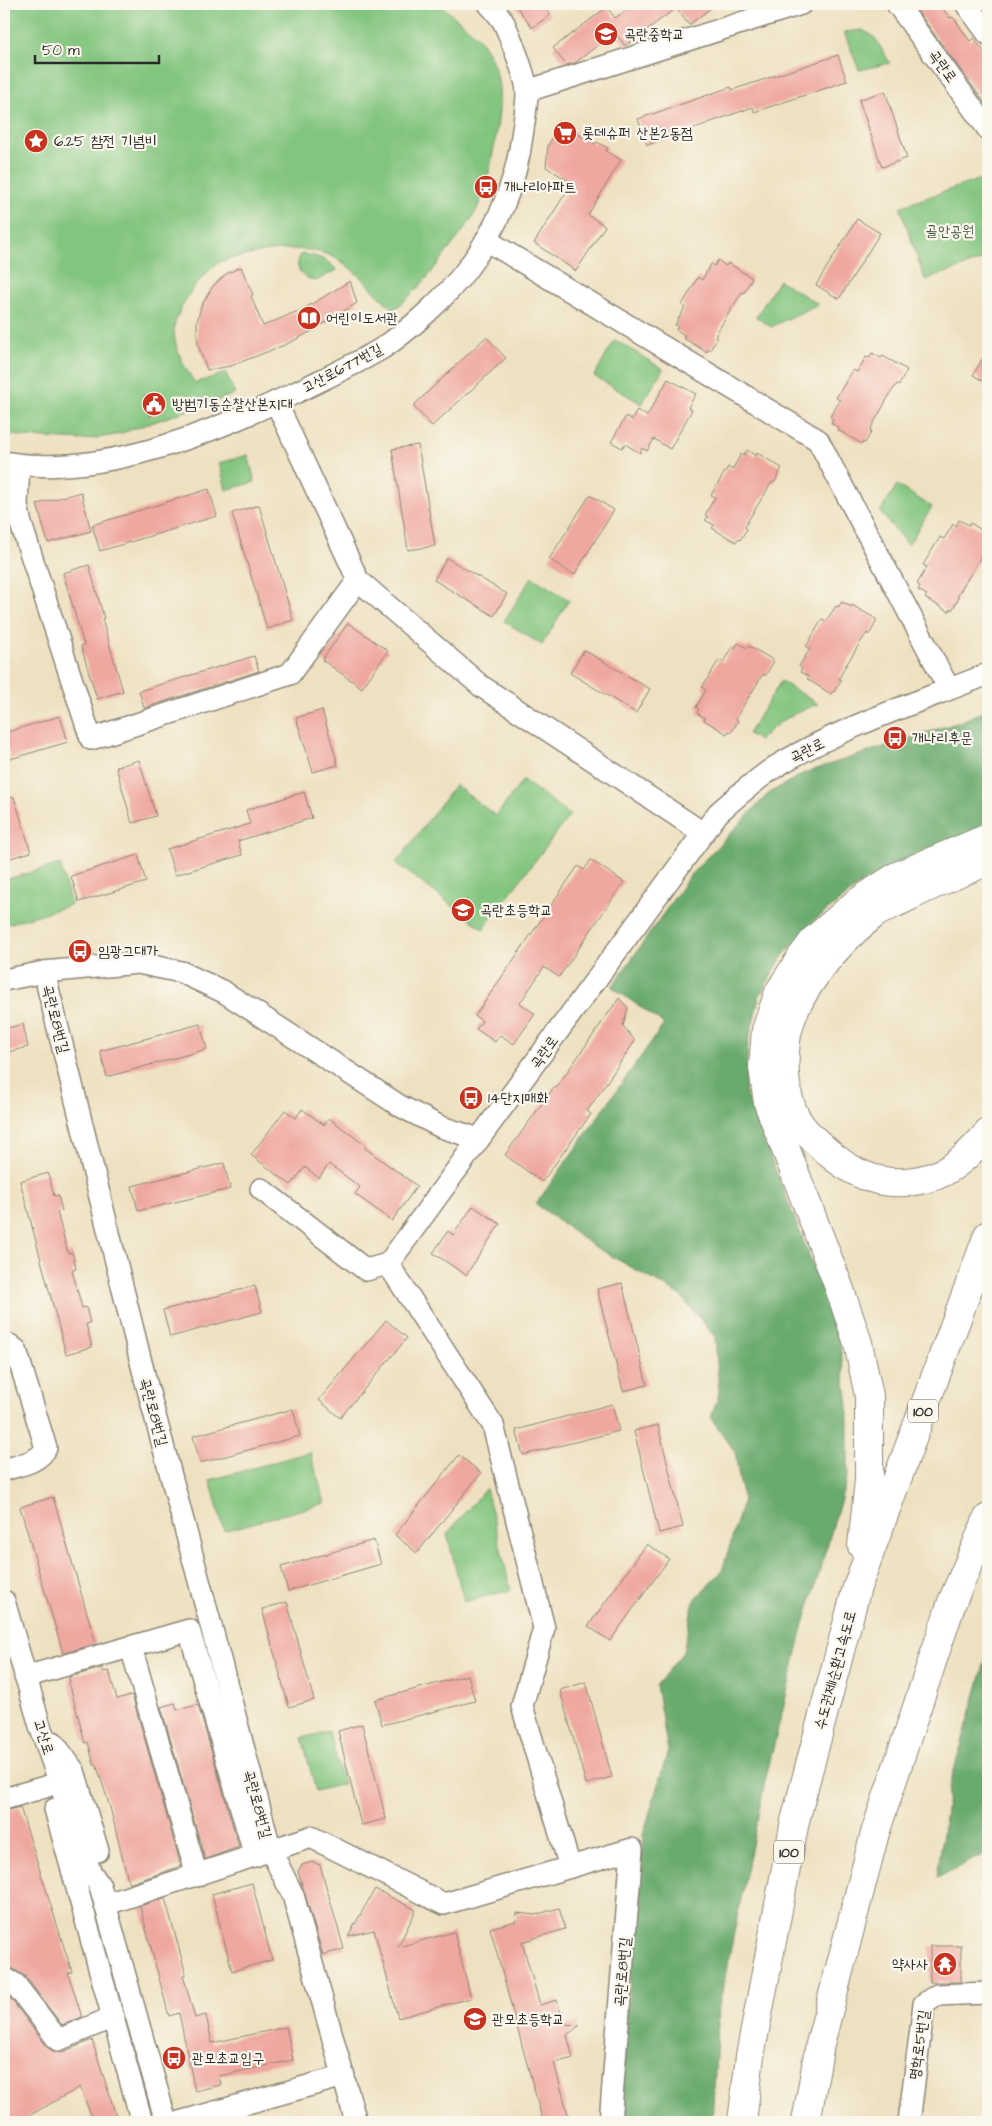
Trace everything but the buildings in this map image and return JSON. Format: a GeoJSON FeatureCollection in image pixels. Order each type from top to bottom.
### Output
{"type":"FeatureCollection","features":[{"type":"Feature","properties":{"kind":"highway"},"geometry":{"type":"LineString","coordinates":[[857,1587],[869,1480],[869,1396],[858,1343],[839,1287],[768,1103],[762,1067],[766,1030],[779,992],[800,959],[815,939],[855,904],[896,876],[988,838]]}},
{"type":"Feature","properties":{"kind":"highway"},"geometry":{"type":"LineString","coordinates":[[988,861],[948,877],[873,914],[840,943],[797,1002],[786,1040],[786,1086],[797,1119],[816,1142],[838,1162],[866,1178],[897,1183],[929,1178],[955,1166],[988,1133]]}},
{"type":"Feature","properties":{"kind":"highway","name":"수도권제1순환고속도로"},"geometry":{"type":"LineString","coordinates":[[742,2122],[750,2056],[795,1821],[857,1587],[988,1236]]}},
{"type":"Feature","properties":{"kind":"highway"},"geometry":{"type":"LineString","coordinates":[[806,2122],[820,2044],[875,1833],[952,1602],[988,1518]]}},
{"type":"Feature","properties":{"kind":"street","name":"고산로677번길"},"geometry":{"type":"LineString","coordinates":[[12,463],[78,464],[122,457],[237,421],[381,348],[426,313],[466,270],[486,240],[502,209],[519,160],[527,91],[503,23],[489,4]]}},
{"type":"Feature","properties":{"kind":"street"},"geometry":{"type":"LineString","coordinates":[[527,91],[801,4]]}},
{"type":"Feature","properties":{"kind":"street","name":"곡란로"},"geometry":{"type":"LineString","coordinates":[[897,4],[988,128]]}},
{"type":"Feature","properties":{"kind":"street"},"geometry":{"type":"LineString","coordinates":[[966,4],[988,34]]}},
{"type":"Feature","properties":{"kind":"street"},"geometry":{"type":"LineString","coordinates":[[486,240],[818,440],[949,690]]}},
{"type":"Feature","properties":{"kind":"street"},"geometry":{"type":"LineString","coordinates":[[276,402],[358,580],[481,686],[703,833]]}},
{"type":"Feature","properties":{"kind":"street"},"geometry":{"type":"LineString","coordinates":[[12,463],[21,524],[92,738],[290,674],[358,580]]}},
{"type":"Feature","properties":{"kind":"street","name":"곡란로"},"geometry":{"type":"LineString","coordinates":[[388,1264],[718,813],[746,788],[775,767],[812,747],[885,714],[988,674]]}},
{"type":"Feature","properties":{"kind":"street"},"geometry":{"type":"LineString","coordinates":[[4,980],[44,972],[138,963],[182,972],[224,992],[400,1106],[441,1127],[479,1139]]}},
{"type":"Feature","properties":{"kind":"street","name":"곡란로8번길"},"geometry":{"type":"LineString","coordinates":[[44,972],[263,1853],[293,1895],[356,2122]]}},
{"type":"Feature","properties":{"kind":"street"},"geometry":{"type":"LineString","coordinates":[[261,1190],[366,1270],[388,1264],[493,1425],[544,1628],[522,1706],[570,1867]]}},
{"type":"Feature","properties":{"kind":"street"},"geometry":{"type":"LineString","coordinates":[[4,1344],[10,1345],[16,1350],[46,1448],[43,1454],[36,1459],[4,1470]]}},
{"type":"Feature","properties":{"kind":"street","name":"고산로"},"geometry":{"type":"LineString","coordinates":[[5,1614],[40,1726],[90,1871]]}},
{"type":"Feature","properties":{"kind":"street"},"geometry":{"type":"LineString","coordinates":[[25,1677],[189,1630],[263,1853],[113,1902]]}},
{"type":"Feature","properties":{"kind":"street"},"geometry":{"type":"LineString","coordinates":[[131,1647],[197,1876]]}},
{"type":"Feature","properties":{"kind":"street"},"geometry":{"type":"LineString","coordinates":[[40,1726],[48,1786],[142,2122]]}},
{"type":"Feature","properties":{"kind":"street"},"geometry":{"type":"LineString","coordinates":[[40,1726],[74,1771],[179,2122],[344,2076]]}},
{"type":"Feature","properties":{"kind":"street"},"geometry":{"type":"LineString","coordinates":[[4,1798],[48,1786]]}},
{"type":"Feature","properties":{"kind":"street","name":"곡란로8번길"},"geometry":{"type":"LineString","coordinates":[[263,1853],[311,1837],[444,1904],[632,1849],[610,2122]]}},
{"type":"Feature","properties":{"kind":"street"},"geometry":{"type":"LineString","coordinates":[[90,1871],[90,1890],[154,2122]]}},
{"type":"Feature","properties":{"kind":"street"},"geometry":{"type":"LineString","coordinates":[[90,1871],[100,1886],[166,2122]]}},
{"type":"Feature","properties":{"kind":"street"},"geometry":{"type":"LineString","coordinates":[[4,1978],[15,1984],[58,2040],[114,2017]]}},
{"type":"Feature","properties":{"kind":"street","name":"명학로5번길"},"geometry":{"type":"LineString","coordinates":[[908,2122],[924,2004],[937,1995],[988,1993]]}},
{"type":"Feature","properties":{"kind":"green space"},"geometry":{"type":"Polygon","coordinates":[[[4,4],[441,4],[480,40],[487,50],[496,72],[499,114],[494,149],[478,207],[465,228],[418,288],[394,309],[352,270],[334,257],[323,253],[293,249],[227,259],[217,264],[207,272],[188,296],[175,322],[174,331],[181,359],[195,383],[226,373],[235,394],[116,435],[84,440],[25,437],[4,433],[4,4]]]}},
{"type":"Feature","properties":{"kind":"green space"},"geometry":{"type":"Polygon","coordinates":[[[863,30],[875,38],[890,63],[859,70],[844,32],[863,30]]]}},
{"type":"Feature","properties":{"kind":"green space","name":"골안공원"},"geometry":{"type":"Polygon","coordinates":[[[986,177],[988,180],[988,258],[925,280],[900,207],[986,177]]]}},
{"type":"Feature","properties":{"kind":"green space"},"geometry":{"type":"Polygon","coordinates":[[[301,254],[321,258],[337,270],[316,281],[306,277],[298,268],[301,254]]]}},
{"type":"Feature","properties":{"kind":"green space"},"geometry":{"type":"Polygon","coordinates":[[[779,280],[818,304],[771,327],[756,317],[779,280]]]}},
{"type":"Feature","properties":{"kind":"green space"},"geometry":{"type":"Polygon","coordinates":[[[615,340],[663,369],[642,404],[594,376],[615,340]]]}},
{"type":"Feature","properties":{"kind":"green space"},"geometry":{"type":"Polygon","coordinates":[[[248,455],[255,482],[226,490],[219,463],[248,455]]]}},
{"type":"Feature","properties":{"kind":"green space"},"geometry":{"type":"Polygon","coordinates":[[[897,485],[932,507],[908,545],[880,512],[897,485]]]}},
{"type":"Feature","properties":{"kind":"green space"},"geometry":{"type":"Polygon","coordinates":[[[532,577],[569,600],[542,645],[504,621],[532,577]]]}},
{"type":"Feature","properties":{"kind":"green space"},"geometry":{"type":"Polygon","coordinates":[[[781,681],[818,704],[786,719],[759,741],[748,734],[781,681]]]}},
{"type":"Feature","properties":{"kind":"green space"},"geometry":{"type":"Polygon","coordinates":[[[988,709],[988,827],[932,847],[864,882],[815,920],[782,957],[760,995],[748,1043],[745,1092],[838,1329],[848,1405],[848,1475],[804,1624],[766,1777],[719,2006],[712,2122],[617,2122],[643,1835],[668,1751],[656,1686],[683,1652],[694,1600],[722,1571],[743,1502],[735,1452],[711,1418],[719,1393],[715,1337],[680,1295],[592,1245],[536,1204],[664,1024],[612,987],[691,874],[769,793],[804,773],[962,721],[988,709]]]}},
{"type":"Feature","properties":{"kind":"green space"},"geometry":{"type":"Polygon","coordinates":[[[523,780],[570,815],[483,929],[396,863],[455,785],[496,816],[523,780]]]}},
{"type":"Feature","properties":{"kind":"green space"},"geometry":{"type":"Polygon","coordinates":[[[60,864],[71,905],[4,925],[4,880],[60,864]]]}},
{"type":"Feature","properties":{"kind":"green space"},"geometry":{"type":"Polygon","coordinates":[[[310,1452],[325,1503],[224,1531],[210,1480],[310,1452]]]}},
{"type":"Feature","properties":{"kind":"green space"},"geometry":{"type":"Polygon","coordinates":[[[486,1488],[511,1590],[464,1602],[447,1534],[486,1488]]]}},
{"type":"Feature","properties":{"kind":"green space"},"geometry":{"type":"Polygon","coordinates":[[[988,1651],[988,1852],[937,1878],[949,1788],[988,1651]]]}},
{"type":"Feature","properties":{"kind":"green space"},"geometry":{"type":"Polygon","coordinates":[[[329,1731],[343,1784],[316,1791],[302,1738],[329,1731]]]}},
{"type":"Feature","properties":{"kind":"place","name":"곡란중학교"},"geometry":{"type":"Point","coordinates":[606,34]}},
{"type":"Feature","properties":{"kind":"place","name":"롯데슈퍼 산본2동점"},"geometry":{"type":"Point","coordinates":[565,133]}},
{"type":"Feature","properties":{"kind":"place","name":"6.25 참전 기념비"},"geometry":{"type":"Point","coordinates":[36,141]}},
{"type":"Feature","properties":{"kind":"place","name":"개나리아파트"},"geometry":{"type":"Point","coordinates":[486,187]}},
{"type":"Feature","properties":{"kind":"place","name":"어린이도서관"},"geometry":{"type":"Point","coordinates":[309,318]}},
{"type":"Feature","properties":{"kind":"place","name":"방범기동순찰산본지대"},"geometry":{"type":"Point","coordinates":[154,404]}},
{"type":"Feature","properties":{"kind":"place","name":"개나리후문"},"geometry":{"type":"Point","coordinates":[895,738]}},
{"type":"Feature","properties":{"kind":"place","name":"곡란초등학교"},"geometry":{"type":"Point","coordinates":[463,910]}},
{"type":"Feature","properties":{"kind":"place","name":"임광그대가"},"geometry":{"type":"Point","coordinates":[80,951]}},
{"type":"Feature","properties":{"kind":"place","name":"14단지매화"},"geometry":{"type":"Point","coordinates":[471,1098]}},
{"type":"Feature","properties":{"kind":"place","name":"약사사"},"geometry":{"type":"Point","coordinates":[945,1964]}},
{"type":"Feature","properties":{"kind":"place","name":"관모초등학교"},"geometry":{"type":"Point","coordinates":[475,2019]}},
{"type":"Feature","properties":{"kind":"place","name":"관모초교입구"},"geometry":{"type":"Point","coordinates":[174,2058]}}]}
